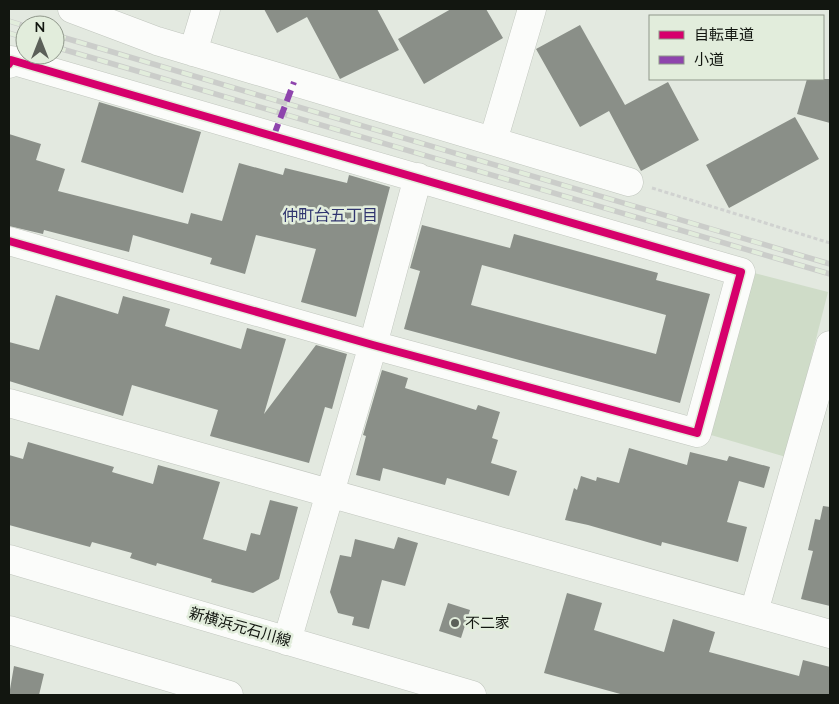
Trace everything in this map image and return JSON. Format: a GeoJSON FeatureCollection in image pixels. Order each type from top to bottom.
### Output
{"type":"FeatureCollection","features":[{"type":"Feature","properties":{"kind":"street"},"geometry":{"type":"LineString","coordinates":[[72,9],[157,41],[629,182]]}},
{"type":"Feature","properties":{"kind":"street"},"geometry":{"type":"LineString","coordinates":[[193,52],[206,9]]}},
{"type":"Feature","properties":{"kind":"street"},"geometry":{"type":"LineString","coordinates":[[492,141],[532,9]]}},
{"type":"Feature","properties":{"kind":"street"},"geometry":{"type":"LineString","coordinates":[[9,64],[11,60],[418,176],[741,272],[697,433],[373,345],[9,241]]}},
{"type":"Feature","properties":{"kind":"street"},"geometry":{"type":"LineString","coordinates":[[287,641],[373,345],[418,176]]}},
{"type":"Feature","properties":{"kind":"street"},"geometry":{"type":"LineString","coordinates":[[754,612],[830,346]]}},
{"type":"Feature","properties":{"kind":"street"},"geometry":{"type":"LineString","coordinates":[[9,403],[830,634]]}},
{"type":"Feature","properties":{"kind":"street","name":"新横浜元石川線"},"geometry":{"type":"LineString","coordinates":[[9,560],[472,695]]}},
{"type":"Feature","properties":{"kind":"street"},"geometry":{"type":"LineString","coordinates":[[9,630],[227,695]]}},
{"type":"Feature","properties":{"kind":"path"},"geometry":{"type":"LineString","coordinates":[[629,182],[830,243]]}},
{"type":"Feature","properties":{"kind":"green space"},"geometry":{"type":"Polygon","coordinates":[[[754,273],[828,292],[786,457],[711,435],[754,273]]]}},
{"type":"Feature","properties":{"kind":"building"},"geometry":{"type":"Polygon","coordinates":[[[264,9],[377,9],[399,50],[340,79],[307,17],[277,33],[264,9]]]}},
{"type":"Feature","properties":{"kind":"building"},"geometry":{"type":"Polygon","coordinates":[[[451,9],[486,9],[503,38],[424,84],[398,39],[451,9]]]}},
{"type":"Feature","properties":{"kind":"building"},"geometry":{"type":"Polygon","coordinates":[[[580,25],[625,105],[668,82],[699,140],[641,171],[609,111],[580,127],[536,49],[580,25]]]}},
{"type":"Feature","properties":{"kind":"building"},"geometry":{"type":"Polygon","coordinates":[[[830,79],[830,123],[797,114],[807,80],[830,79]]]}},
{"type":"Feature","properties":{"kind":"building"},"geometry":{"type":"Polygon","coordinates":[[[99,102],[201,132],[183,193],[81,162],[99,102]]]}},
{"type":"Feature","properties":{"kind":"building"},"geometry":{"type":"Polygon","coordinates":[[[795,117],[819,159],[729,208],[706,165],[795,117]]]}},
{"type":"Feature","properties":{"kind":"building"},"geometry":{"type":"Polygon","coordinates":[[[9,134],[41,144],[36,160],[65,169],[58,191],[188,224],[191,213],[222,221],[239,163],[283,175],[285,168],[347,183],[349,175],[390,187],[356,317],[301,302],[316,249],[256,235],[245,274],[210,264],[212,258],[133,235],[129,252],[44,230],[43,234],[9,226],[9,134]]]}},
{"type":"Feature","properties":{"kind":"building"},"geometry":{"type":"Polygon","coordinates":[[[422,225],[510,248],[514,234],[658,273],[656,280],[710,294],[680,403],[404,329],[420,271],[410,268],[422,225]],[[482,265],[471,305],[656,354],[666,315],[482,265]]]}},
{"type":"Feature","properties":{"kind":"building"},"geometry":{"type":"Polygon","coordinates":[[[56,295],[118,314],[123,296],[170,309],[165,326],[241,349],[247,328],[286,339],[264,414],[316,345],[347,354],[332,409],[325,407],[309,463],[210,436],[218,410],[132,385],[123,416],[9,381],[9,342],[39,350],[56,295]]]}},
{"type":"Feature","properties":{"kind":"building"},"geometry":{"type":"Polygon","coordinates":[[[382,370],[408,378],[405,388],[476,410],[478,405],[500,412],[492,438],[498,440],[491,463],[517,471],[509,496],[447,478],[445,485],[383,468],[380,481],[356,475],[366,436],[363,435],[382,370]]]}},
{"type":"Feature","properties":{"kind":"building"},"geometry":{"type":"Polygon","coordinates":[[[28,442],[114,467],[112,472],[153,484],[158,465],[220,482],[203,539],[246,551],[251,533],[260,535],[270,500],[298,507],[279,579],[253,593],[211,582],[212,579],[157,563],[156,566],[130,558],[132,553],[92,542],[90,547],[9,525],[9,455],[23,459],[28,442]]]}},
{"type":"Feature","properties":{"kind":"building"},"geometry":{"type":"Polygon","coordinates":[[[629,448],[687,465],[690,452],[727,461],[729,456],[770,467],[764,488],[739,481],[727,522],[747,527],[738,562],[662,542],[661,546],[565,520],[574,488],[577,490],[581,476],[596,481],[597,477],[619,483],[629,448]]]}},
{"type":"Feature","properties":{"kind":"building"},"geometry":{"type":"Polygon","coordinates":[[[823,506],[830,507],[830,606],[801,599],[813,551],[808,550],[815,519],[820,520],[823,506]]]}},
{"type":"Feature","properties":{"kind":"building"},"geometry":{"type":"Polygon","coordinates":[[[398,537],[418,543],[405,586],[382,580],[369,629],[352,625],[354,617],[338,613],[330,592],[340,555],[351,557],[355,539],[394,549],[398,537]]]}},
{"type":"Feature","properties":{"kind":"building"},"geometry":{"type":"Polygon","coordinates":[[[567,593],[602,603],[594,630],[664,652],[673,619],[715,632],[709,652],[799,676],[803,660],[830,667],[830,695],[624,695],[544,673],[567,593]]]}},
{"type":"Feature","properties":{"kind":"building"},"geometry":{"type":"Polygon","coordinates":[[[448,603],[470,610],[461,638],[439,631],[448,603]]]}},
{"type":"Feature","properties":{"kind":"building"},"geometry":{"type":"Polygon","coordinates":[[[14,666],[44,674],[39,695],[9,695],[14,666]]]}},
{"type":"Feature","properties":{"kind":"railway"},"geometry":{"type":"LineString","coordinates":[[9,21],[15,23]]}},
{"type":"Feature","properties":{"kind":"railway"},"geometry":{"type":"LineString","coordinates":[[9,33],[15,35]]}},
{"type":"Feature","properties":{"kind":"railway"},"geometry":{"type":"LineString","coordinates":[[65,38],[830,264]]}},
{"type":"Feature","properties":{"kind":"railway"},"geometry":{"type":"LineString","coordinates":[[65,50],[830,274]]}},
{"type":"Feature","properties":{"kind":"marked path"},"geometry":{"type":"LineString","coordinates":[[274,135],[294,82]]}},
{"type":"Feature","properties":{"kind":"cycle path"},"geometry":{"type":"LineString","coordinates":[[9,64],[11,60],[741,272],[697,433],[373,345],[9,241]]}},
{"type":"Feature","properties":{"kind":"place","name":"不二家"},"geometry":{"type":"Point","coordinates":[455,623]}},
{"type":"Feature","properties":{"kind":"district","name":"仲町台五丁目"},"geometry":{"type":"Point","coordinates":[330,215]}}]}
